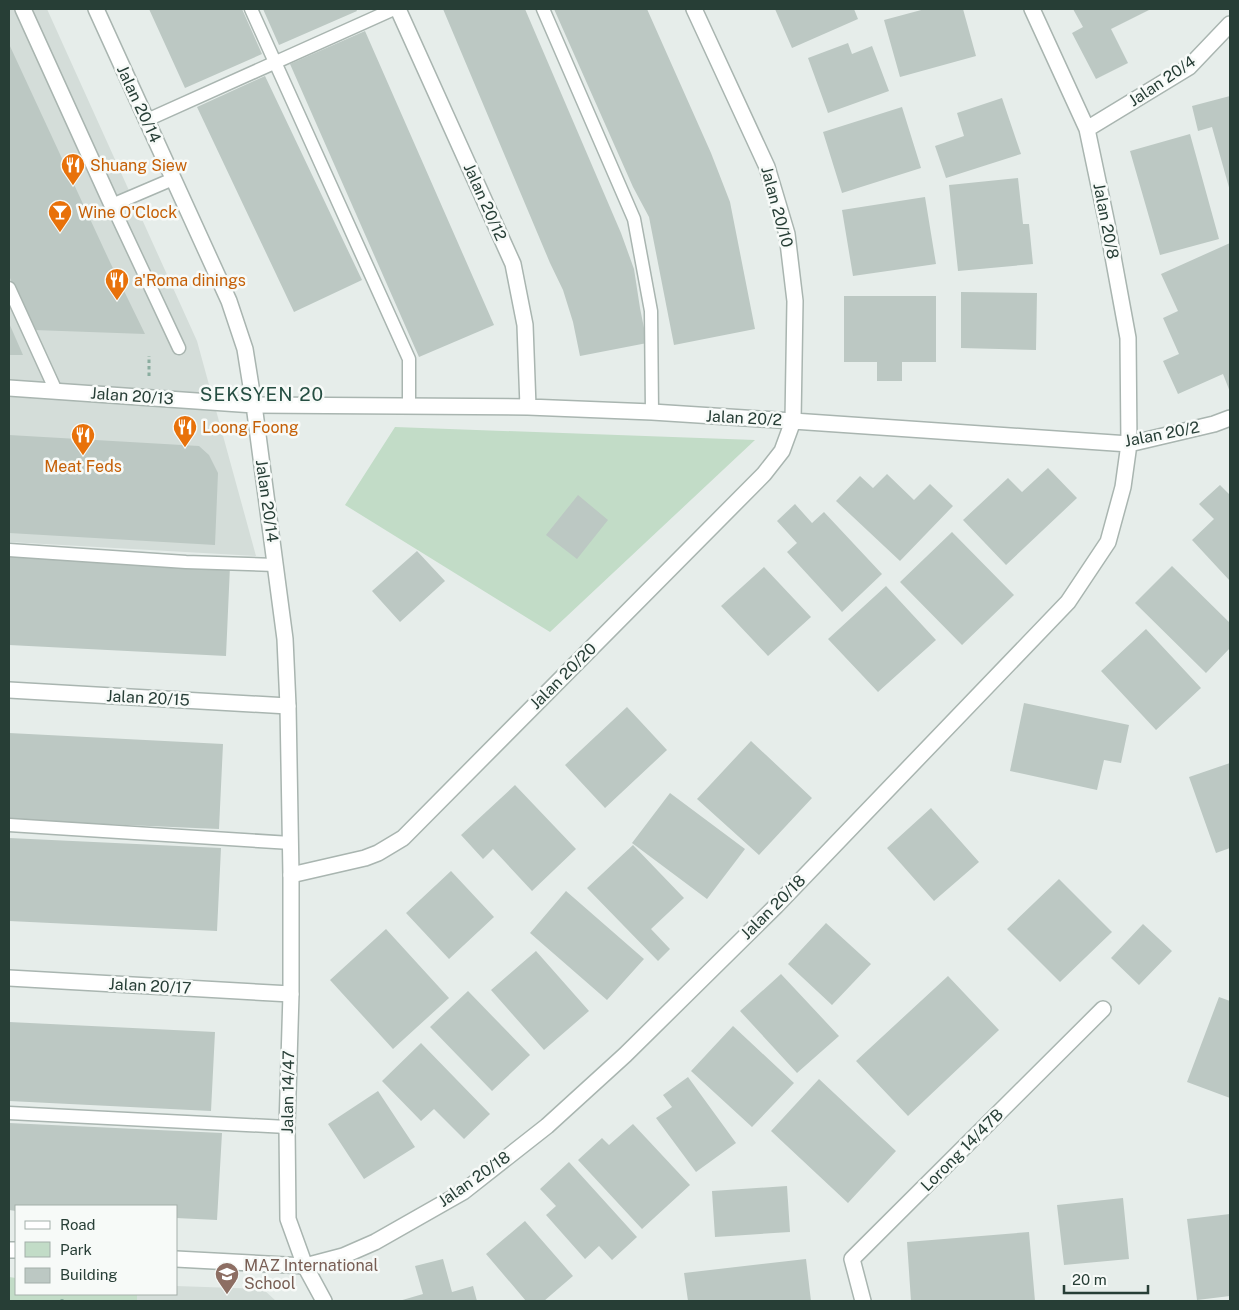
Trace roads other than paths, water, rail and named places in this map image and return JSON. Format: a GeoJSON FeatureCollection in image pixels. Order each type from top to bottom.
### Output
{"type":"FeatureCollection","features":[{"type":"Feature","properties":{"kind":"street"},"geometry":{"type":"LineString","coordinates":[[23,9],[112,205]]}},
{"type":"Feature","properties":{"kind":"street","name":"Jalan 20/14"},"geometry":{"type":"LineString","coordinates":[[96,9],[229,301],[245,349],[285,639],[291,875]]}},
{"type":"Feature","properties":{"kind":"street","name":"Jalan 20/12"},"geometry":{"type":"LineString","coordinates":[[396,9],[513,264],[525,325],[528,407]]}},
{"type":"Feature","properties":{"kind":"street","name":"Jalan 20/10"},"geometry":{"type":"LineString","coordinates":[[694,9],[767,167],[787,234],[796,301],[793,421]]}},
{"type":"Feature","properties":{"kind":"street","name":"Jalan 20/8"},"geometry":{"type":"LineString","coordinates":[[1032,9],[1087,129],[1128,338],[1129,444]]}},
{"type":"Feature","properties":{"kind":"street","name":"Jalan 20/4"},"geometry":{"type":"LineString","coordinates":[[1087,129],[1189,67],[1230,24]]}},
{"type":"Feature","properties":{"kind":"street","name":"Jalan 20/13"},"geometry":{"type":"LineString","coordinates":[[9,388],[254,405]]}},
{"type":"Feature","properties":{"kind":"street","name":"Jalan 20/2"},"geometry":{"type":"LineString","coordinates":[[254,405],[528,407],[652,412],[1129,444],[1214,424],[1230,418]]}},
{"type":"Feature","properties":{"kind":"street","name":"Jalan 20/20"},"geometry":{"type":"LineString","coordinates":[[291,875],[365,858],[378,853],[402,838],[764,474],[782,451],[793,421]]}},
{"type":"Feature","properties":{"kind":"street","name":"Jalan 20/18"},"geometry":{"type":"LineString","coordinates":[[178,1259],[306,1266],[342,1256],[375,1242],[463,1192],[548,1126],[625,1055],[769,913],[1068,602],[1108,542],[1123,487],[1129,444]]}},
{"type":"Feature","properties":{"kind":"street","name":"Jalan 20/15"},"geometry":{"type":"LineString","coordinates":[[9,690],[288,706]]}},
{"type":"Feature","properties":{"kind":"street","name":"Jalan 14/47"},"geometry":{"type":"LineString","coordinates":[[291,875],[291,994],[287,1127],[288,1219],[306,1266],[324,1301]]}},
{"type":"Feature","properties":{"kind":"street","name":"Jalan 20/17"},"geometry":{"type":"LineString","coordinates":[[9,978],[291,994]]}},
{"type":"Feature","properties":{"kind":"street","name":"Lorong 14/47B"},"geometry":{"type":"LineString","coordinates":[[863,1301],[852,1259],[1103,1009]]}},
{"type":"Feature","properties":{"kind":"lane"},"geometry":{"type":"LineString","coordinates":[[251,9],[409,359],[409,405]]}},
{"type":"Feature","properties":{"kind":"lane"},"geometry":{"type":"LineString","coordinates":[[146,120],[396,9]]}},
{"type":"Feature","properties":{"kind":"lane"},"geometry":{"type":"LineString","coordinates":[[543,9],[634,219],[651,311],[652,412]]}},
{"type":"Feature","properties":{"kind":"lane"},"geometry":{"type":"LineString","coordinates":[[173,179],[112,205],[179,348]]}},
{"type":"Feature","properties":{"kind":"lane"},"geometry":{"type":"LineString","coordinates":[[9,288],[56,391]]}},
{"type":"Feature","properties":{"kind":"lane"},"geometry":{"type":"LineString","coordinates":[[9,550],[186,562],[276,565]]}},
{"type":"Feature","properties":{"kind":"lane"},"geometry":{"type":"LineString","coordinates":[[9,825],[291,843]]}},
{"type":"Feature","properties":{"kind":"lane"},"geometry":{"type":"LineString","coordinates":[[9,1113],[287,1127]]}},
{"type":"Feature","properties":{"kind":"place","name":"Shuang Siew"},"geometry":{"type":"Point","coordinates":[73,186]}},
{"type":"Feature","properties":{"kind":"place","name":"Wine O'Clock"},"geometry":{"type":"Point","coordinates":[60,233]}},
{"type":"Feature","properties":{"kind":"place","name":"a'Roma dinings"},"geometry":{"type":"Point","coordinates":[117,301]}},
{"type":"Feature","properties":{"kind":"place","name":"Loong Foong"},"geometry":{"type":"Point","coordinates":[185,448]}},
{"type":"Feature","properties":{"kind":"place","name":"Meat Feds"},"geometry":{"type":"Point","coordinates":[83,456]}},
{"type":"Feature","properties":{"kind":"place","name":"MAZ International School"},"geometry":{"type":"Point","coordinates":[227,1295]}},
{"type":"Feature","properties":{"kind":"district","name":"SEKSYEN 20"},"geometry":{"type":"Point","coordinates":[262,394]}}]}
